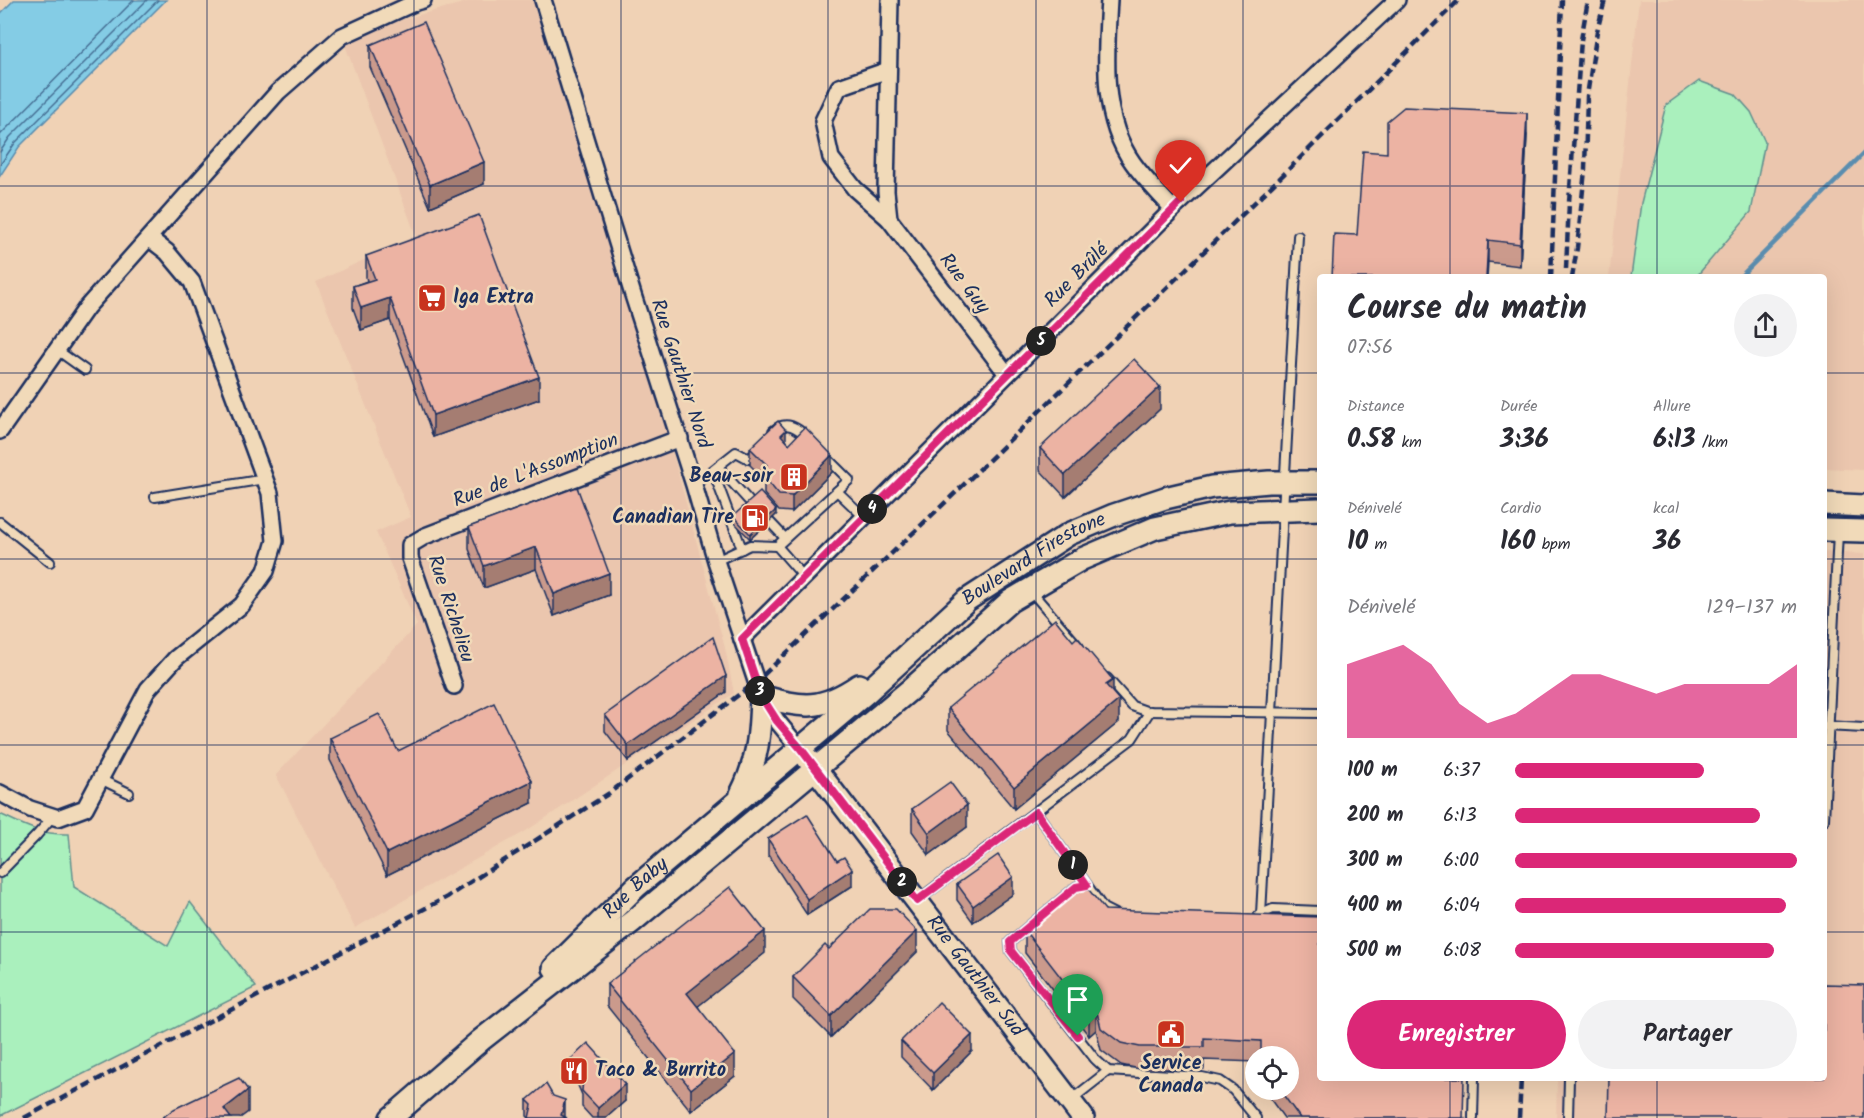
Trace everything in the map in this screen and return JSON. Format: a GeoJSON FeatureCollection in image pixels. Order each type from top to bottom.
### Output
{"type":"FeatureCollection","features":[{"type":"Feature","properties":{"kind":"main road","name":"Boulevard Firestone"},"geometry":{"type":"LineString","coordinates":[[801,749],[967,600],[1069,534],[1113,515],[1165,498],[1212,487],[1317,482]]}},
{"type":"Feature","properties":{"kind":"main road"},"geometry":{"type":"LineString","coordinates":[[1827,504],[1864,506]]}},
{"type":"Feature","properties":{"kind":"main road","name":"Boulevard Firestone"},"geometry":{"type":"LineString","coordinates":[[815,768],[911,689],[1010,601],[1082,559],[1155,528],[1230,512],[1317,509]]}},
{"type":"Feature","properties":{"kind":"main road"},"geometry":{"type":"LineString","coordinates":[[1831,530],[1864,531]]}},
{"type":"Feature","properties":{"kind":"main road"},"geometry":{"type":"LineString","coordinates":[[737,802],[755,760],[760,727],[761,696],[805,706],[831,702],[842,697],[923,640]]}},
{"type":"Feature","properties":{"kind":"main road","name":"Rue Gauthier Sud"},"geometry":{"type":"LineString","coordinates":[[801,749],[1083,1118]]}},
{"type":"Feature","properties":{"kind":"main road","name":"Rue Baby"},"geometry":{"type":"LineString","coordinates":[[481,1040],[636,887],[801,749]]}},
{"type":"Feature","properties":{"kind":"main road","name":"Rue Baby"},"geometry":{"type":"LineString","coordinates":[[391,1118],[481,1040],[633,921],[815,768]]}},
{"type":"Feature","properties":{"kind":"street"},"geometry":{"type":"LineString","coordinates":[[0,431],[87,307],[278,92],[342,36],[423,0]]}},
{"type":"Feature","properties":{"kind":"street","name":"Rue Gauthier Nord"},"geometry":{"type":"LineString","coordinates":[[543,0],[633,295],[680,438],[716,561],[761,696],[777,721],[801,749]]}},
{"type":"Feature","properties":{"kind":"street"},"geometry":{"type":"LineString","coordinates":[[889,219],[886,191],[890,0]]}},
{"type":"Feature","properties":{"kind":"street"},"geometry":{"type":"LineString","coordinates":[[1109,0],[1106,64],[1115,126],[1133,163],[1173,209]]}},
{"type":"Feature","properties":{"kind":"street","name":"Rue Brûlé"},"geometry":{"type":"LineString","coordinates":[[742,639],[1173,209],[1393,2]]}},
{"type":"Feature","properties":{"kind":"street","name":"Rue Guy"},"geometry":{"type":"LineString","coordinates":[[888,70],[839,87],[823,121],[831,158],[855,189],[889,219],[1007,374]]}},
{"type":"Feature","properties":{"kind":"street"},"geometry":{"type":"LineString","coordinates":[[0,793],[30,809],[58,818],[86,808],[148,689],[177,658],[242,605],[266,571],[275,541],[270,493],[192,282],[167,252],[149,238]]}},
{"type":"Feature","properties":{"kind":"street","name":"Rue de L'Assomption"},"geometry":{"type":"LineString","coordinates":[[410,545],[425,536],[680,438]]}},
{"type":"Feature","properties":{"kind":"street","name":"Rue Richelieu"},"geometry":{"type":"LineString","coordinates":[[410,545],[410,558],[453,686]]}},
{"type":"Feature","properties":{"kind":"lane"},"geometry":{"type":"LineString","coordinates":[[1261,914],[1298,236]]}},
{"type":"Feature","properties":{"kind":"lane"},"geometry":{"type":"LineString","coordinates":[[57,350],[85,370]]}},
{"type":"Feature","properties":{"kind":"lane"},"geometry":{"type":"LineString","coordinates":[[716,561],[750,545],[777,546],[849,480],[801,430],[787,424],[778,427],[771,434]]}},
{"type":"Feature","properties":{"kind":"lane"},"geometry":{"type":"LineString","coordinates":[[694,485],[736,452],[749,459],[765,443]]}},
{"type":"Feature","properties":{"kind":"lane"},"geometry":{"type":"LineString","coordinates":[[715,469],[748,500]]}},
{"type":"Feature","properties":{"kind":"lane"},"geometry":{"type":"LineString","coordinates":[[715,469],[742,549]]}},
{"type":"Feature","properties":{"kind":"lane"},"geometry":{"type":"LineString","coordinates":[[155,497],[265,479]]}},
{"type":"Feature","properties":{"kind":"lane"},"geometry":{"type":"LineString","coordinates":[[837,491],[864,518]]}},
{"type":"Feature","properties":{"kind":"lane"},"geometry":{"type":"LineString","coordinates":[[766,518],[785,538]]}},
{"type":"Feature","properties":{"kind":"lane"},"geometry":{"type":"LineString","coordinates":[[0,522],[50,562]]}},
{"type":"Feature","properties":{"kind":"lane"},"geometry":{"type":"LineString","coordinates":[[1827,687],[1831,530]]}},
{"type":"Feature","properties":{"kind":"lane"},"geometry":{"type":"LineString","coordinates":[[777,546],[804,578]]}},
{"type":"Feature","properties":{"kind":"lane"},"geometry":{"type":"LineString","coordinates":[[1030,590],[1087,655]]}},
{"type":"Feature","properties":{"kind":"lane"},"geometry":{"type":"LineString","coordinates":[[1102,673],[1132,706],[1150,711],[1317,713]]}},
{"type":"Feature","properties":{"kind":"lane"},"geometry":{"type":"LineString","coordinates":[[917,901],[1132,739],[1150,711]]}},
{"type":"Feature","properties":{"kind":"lane"},"geometry":{"type":"LineString","coordinates":[[1827,726],[1864,728]]}},
{"type":"Feature","properties":{"kind":"lane"},"geometry":{"type":"LineString","coordinates":[[100,779],[129,793]]}},
{"type":"Feature","properties":{"kind":"lane"},"geometry":{"type":"LineString","coordinates":[[1036,812],[1103,908],[1116,915],[1127,915]]}},
{"type":"Feature","properties":{"kind":"lane"},"geometry":{"type":"LineString","coordinates":[[0,873],[53,816]]}},
{"type":"Feature","properties":{"kind":"lane"},"geometry":{"type":"LineString","coordinates":[[1087,885],[1076,887],[1010,942],[1011,951],[1095,1059],[1108,1071],[1202,1077],[1220,1081],[1233,1090],[1256,1118]]}},
{"type":"Feature","properties":{"kind":"lane"},"geometry":{"type":"LineString","coordinates":[[1250,916],[1273,909],[1317,911]]}},
{"type":"Feature","properties":{"kind":"lane"},"geometry":{"type":"LineString","coordinates":[[1070,1100],[1108,1071]]}},
{"type":"Feature","properties":{"kind":"lane"},"geometry":{"type":"LineString","coordinates":[[1473,1118],[1474,1081]]}},
{"type":"Feature","properties":{"kind":"lane"},"geometry":{"type":"LineString","coordinates":[[1568,1118],[1569,1081]]}},
{"type":"Feature","properties":{"kind":"shaded area"},"geometry":{"type":"Polygon","coordinates":[[[474,0],[537,0],[667,432],[725,648],[734,693],[526,831],[355,928],[276,775],[417,625],[376,532],[411,517],[316,282],[416,236],[345,45],[393,22],[474,0]]]}},
{"type":"Feature","properties":{"kind":"shaded area"},"geometry":{"type":"Polygon","coordinates":[[[1639,0],[1864,0],[1864,470],[1827,468],[1827,274],[1609,274],[1639,0]]]}},
{"type":"Feature","properties":{"kind":"shaded area"},"geometry":{"type":"Polygon","coordinates":[[[1827,552],[1864,554],[1864,1118],[1556,1118],[1557,1081],[1827,1081],[1827,552]]]}},
{"type":"Feature","properties":{"kind":"green space"},"geometry":{"type":"Polygon","coordinates":[[[1699,81],[1735,94],[1751,112],[1765,142],[1751,212],[1699,274],[1631,274],[1641,203],[1666,105],[1699,81]]]}},
{"type":"Feature","properties":{"kind":"green space"},"geometry":{"type":"Polygon","coordinates":[[[0,814],[41,831],[69,834],[74,887],[168,946],[190,902],[256,987],[0,1116],[0,814]]]}},
{"type":"Feature","properties":{"kind":"water"},"geometry":{"type":"Polygon","coordinates":[[[14,0],[166,0],[19,147],[0,176],[0,14],[14,0]]]}},
{"type":"Feature","properties":{"kind":"building"},"geometry":{"type":"Polygon","coordinates":[[[424,22],[484,162],[430,185],[370,45],[424,22]]]}},
{"type":"Feature","properties":{"kind":"building"},"geometry":{"type":"Polygon","coordinates":[[[1404,107],[1527,113],[1520,244],[1488,240],[1486,274],[1332,274],[1334,234],[1357,235],[1363,151],[1387,153],[1387,121],[1404,107]]]}},
{"type":"Feature","properties":{"kind":"building"},"geometry":{"type":"Polygon","coordinates":[[[479,215],[539,377],[433,415],[390,298],[361,308],[353,286],[375,279],[366,256],[479,215]]]}},
{"type":"Feature","properties":{"kind":"building"},"geometry":{"type":"Polygon","coordinates":[[[1134,359],[1160,387],[1065,475],[1040,448],[1134,359]]]}},
{"type":"Feature","properties":{"kind":"building","name":"Beau-soir"},"geometry":{"type":"Polygon","coordinates":[[[778,421],[786,430],[781,435],[789,444],[805,427],[832,455],[792,496],[779,495],[764,477],[764,468],[767,465],[750,448],[778,421]]]}},
{"type":"Feature","properties":{"kind":"building"},"geometry":{"type":"Polygon","coordinates":[[[577,487],[609,573],[554,594],[536,547],[484,566],[469,527],[577,487]]]}},
{"type":"Feature","properties":{"kind":"building","name":"Canadian Tire"},"geometry":{"type":"Polygon","coordinates":[[[760,492],[776,510],[750,534],[733,516],[760,492]]]}},
{"type":"Feature","properties":{"kind":"building"},"geometry":{"type":"Polygon","coordinates":[[[1055,619],[1073,641],[1077,637],[1113,680],[1106,685],[1119,700],[1014,787],[948,708],[1055,619]]]}},
{"type":"Feature","properties":{"kind":"building"},"geometry":{"type":"Polygon","coordinates":[[[713,637],[726,676],[628,745],[605,715],[713,637]]]}},
{"type":"Feature","properties":{"kind":"building"},"geometry":{"type":"Polygon","coordinates":[[[494,703],[532,781],[387,853],[330,738],[379,714],[398,751],[494,703]]]}},
{"type":"Feature","properties":{"kind":"building"},"geometry":{"type":"Polygon","coordinates":[[[950,782],[967,805],[929,833],[912,809],[950,782]]]}},
{"type":"Feature","properties":{"kind":"building"},"geometry":{"type":"Polygon","coordinates":[[[807,814],[837,861],[844,857],[852,869],[807,899],[768,839],[807,814]]]}},
{"type":"Feature","properties":{"kind":"building"},"geometry":{"type":"Polygon","coordinates":[[[998,855],[1013,877],[973,906],[957,884],[998,855]]]}},
{"type":"Feature","properties":{"kind":"building"},"geometry":{"type":"Polygon","coordinates":[[[1085,885],[1105,910],[1317,917],[1317,1081],[1464,1081],[1463,1118],[1300,1118],[1287,1100],[1299,1100],[1299,1046],[1261,1046],[1261,1041],[1204,1038],[1204,1047],[1140,1047],[1121,1043],[1101,1028],[1096,1008],[1089,1014],[1025,931],[1085,885]]]}},
{"type":"Feature","properties":{"kind":"building"},"geometry":{"type":"Polygon","coordinates":[[[730,887],[765,931],[687,993],[735,1054],[691,1089],[607,984],[730,887]]]}},
{"type":"Feature","properties":{"kind":"building"},"geometry":{"type":"Polygon","coordinates":[[[870,909],[896,909],[917,931],[831,1016],[793,977],[825,945],[829,949],[870,909]]]}},
{"type":"Feature","properties":{"kind":"building"},"geometry":{"type":"Polygon","coordinates":[[[1827,984],[1864,985],[1864,1118],[1608,1118],[1609,1081],[1827,1081],[1827,984]]]}},
{"type":"Feature","properties":{"kind":"building"},"geometry":{"type":"Polygon","coordinates":[[[939,1002],[972,1035],[933,1073],[901,1041],[939,1002]]]}},
{"type":"Feature","properties":{"kind":"building"},"geometry":{"type":"Polygon","coordinates":[[[588,1043],[625,1084],[598,1108],[582,1091],[583,1079],[571,1059],[588,1043]]]}},
{"type":"Feature","properties":{"kind":"building"},"geometry":{"type":"Polygon","coordinates":[[[239,1078],[248,1090],[224,1109],[231,1118],[162,1118],[174,1109],[239,1078]]]}},
{"type":"Feature","properties":{"kind":"building"},"geometry":{"type":"Polygon","coordinates":[[[546,1084],[553,1096],[565,1100],[561,1115],[567,1118],[529,1118],[532,1105],[527,1100],[546,1084]]]}},
{"type":"Feature","properties":{"kind":"waterway"},"geometry":{"type":"LineString","coordinates":[[1743,274],[1864,153]]}},
{"type":"Feature","properties":{"kind":"railway"},"geometry":{"type":"LineString","coordinates":[[24,1118],[447,897],[608,794],[757,681],[951,497],[1284,174],[1459,0]]}},
{"type":"Feature","properties":{"kind":"railway"},"geometry":{"type":"LineString","coordinates":[[1551,274],[1562,0]]}},
{"type":"Feature","properties":{"kind":"railway"},"geometry":{"type":"LineString","coordinates":[[1566,269],[1581,40],[1588,0]]}},
{"type":"Feature","properties":{"kind":"railway"},"geometry":{"type":"LineString","coordinates":[[1573,274],[1585,170],[1587,96],[1597,31],[1605,0]]}},
{"type":"Feature","properties":{"kind":"railway"},"geometry":{"type":"LineString","coordinates":[[1519,1118],[1521,1081]]}},
{"type":"Feature","properties":{"kind":"place","name":"Iga Extra"},"geometry":{"type":"Point","coordinates":[432,298]}},
{"type":"Feature","properties":{"kind":"place","name":"Beau-soir"},"geometry":{"type":"Point","coordinates":[794,477]}},
{"type":"Feature","properties":{"kind":"place","name":"Canadian Tire"},"geometry":{"type":"Point","coordinates":[755,518]}},
{"type":"Feature","properties":{"kind":"place","name":"Service Canada"},"geometry":{"type":"Point","coordinates":[1171,1034]}},
{"type":"Feature","properties":{"kind":"place","name":"Taco & Burrito"},"geometry":{"type":"Point","coordinates":[574,1071]}},
{"type":"Feature","properties":{"kind":"route"},"geometry":{"type":"LineString","coordinates":[[1078,1036],[1011,951],[1010,942],[1076,887],[1087,885],[1036,812],[917,901],[777,721],[761,696],[742,639],[1181,202]]}}]}
